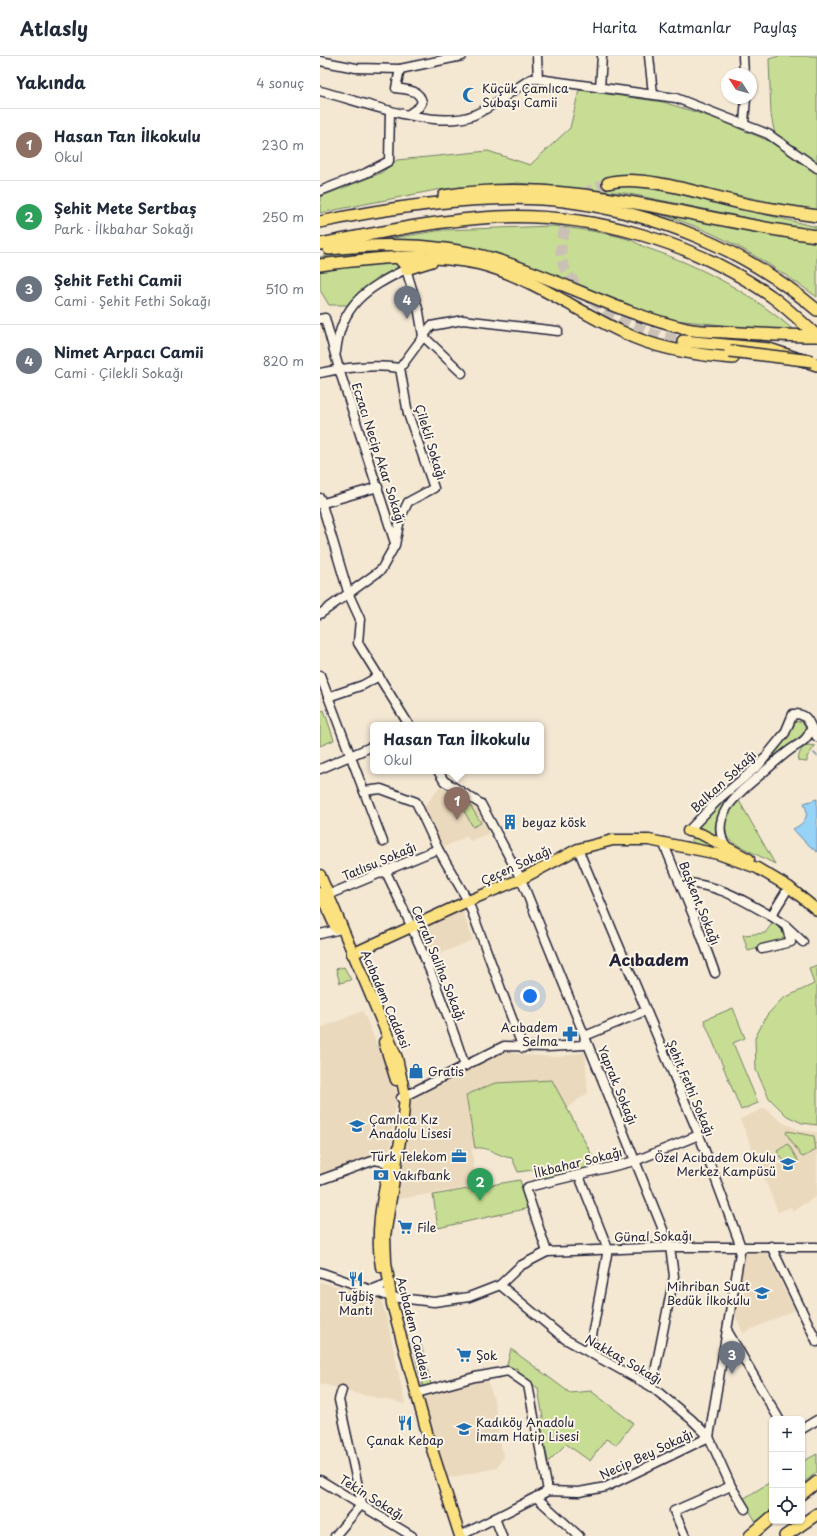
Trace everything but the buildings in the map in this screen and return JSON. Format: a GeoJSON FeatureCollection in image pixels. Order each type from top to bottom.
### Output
{"type":"FeatureCollection","features":[{"type":"Feature","properties":{"kind":"highway"},"geometry":{"type":"LineString","coordinates":[[608,183],[627,179],[653,183],[746,204],[817,216]]}},
{"type":"Feature","properties":{"kind":"highway"},"geometry":{"type":"LineString","coordinates":[[379,212],[445,195],[526,191],[569,192],[608,197],[754,226],[817,236]]}},
{"type":"Feature","properties":{"kind":"highway"},"geometry":{"type":"LineString","coordinates":[[320,222],[379,212],[489,199],[563,201],[630,214],[684,231],[742,258],[782,283],[817,310]]}},
{"type":"Feature","properties":{"kind":"highway"},"geometry":{"type":"LineString","coordinates":[[320,244],[395,230],[490,217],[561,218],[593,223],[651,238],[704,258],[730,271],[772,297],[817,336]]}},
{"type":"Feature","properties":{"kind":"highway"},"geometry":{"type":"LineString","coordinates":[[320,250],[359,246],[393,245],[418,246],[471,254],[515,266],[608,305],[688,329],[783,336],[817,336]]}},
{"type":"Feature","properties":{"kind":"highway"},"geometry":{"type":"LineString","coordinates":[[398,257],[406,265],[406,269],[441,258]]}},
{"type":"Feature","properties":{"kind":"highway"},"geometry":{"type":"LineString","coordinates":[[320,266],[398,257],[441,258],[479,264],[513,276],[623,333],[649,343],[674,350],[815,362]]}},
{"type":"Feature","properties":{"kind":"highway"},"geometry":{"type":"LineString","coordinates":[[732,354],[683,341],[768,349],[815,362]]}},
{"type":"Feature","properties":{"kind":"highway"},"geometry":{"type":"LineString","coordinates":[[805,1492],[817,1482]]}},
{"type":"Feature","properties":{"kind":"highway"},"geometry":{"type":"LineString","coordinates":[[805,1515],[817,1505]]}},
{"type":"Feature","properties":{"kind":"highway"},"geometry":{"type":"LineString","coordinates":[[785,1536],[817,1514]]}},
{"type":"Feature","properties":{"kind":"highway"},"geometry":{"type":"LineString","coordinates":[[750,1536],[769,1520]]}},
{"type":"Feature","properties":{"kind":"highway"},"geometry":{"type":"LineString","coordinates":[[779,1536],[794,1524]]}},
{"type":"Feature","properties":{"kind":"main road"},"geometry":{"type":"LineString","coordinates":[[676,846],[688,831],[701,834],[797,885],[817,902]]}},
{"type":"Feature","properties":{"kind":"main road","name":"Çeçen Sokağı"},"geometry":{"type":"LineString","coordinates":[[688,831],[686,836],[688,841],[700,850]]}},
{"type":"Feature","properties":{"kind":"main road","name":"Çeçen Sokağı"},"geometry":{"type":"LineString","coordinates":[[352,954],[468,900],[521,879],[578,849],[613,840],[649,840],[663,842],[700,850],[757,868],[789,887],[817,910]]}},
{"type":"Feature","properties":{"kind":"main road","name":"Acıbadem Caddesi"},"geometry":{"type":"LineString","coordinates":[[320,875],[337,930],[386,1049],[403,1097],[383,1195],[378,1232],[378,1252],[384,1285],[391,1297],[391,1322],[452,1536]]}},
{"type":"Feature","properties":{"kind":"main road","name":"Acıbadem Caddesi"},"geometry":{"type":"LineString","coordinates":[[325,893],[397,1058],[403,1097],[402,1128],[385,1236],[386,1262],[391,1297],[429,1440],[460,1536]]}},
{"type":"Feature","properties":{"kind":"street"},"geometry":{"type":"LineString","coordinates":[[320,61],[356,68],[400,69],[462,56]]}},
{"type":"Feature","properties":{"kind":"street"},"geometry":{"type":"LineString","coordinates":[[536,56],[538,79]]}},
{"type":"Feature","properties":{"kind":"street"},"geometry":{"type":"LineString","coordinates":[[600,88],[602,56]]}},
{"type":"Feature","properties":{"kind":"street"},"geometry":{"type":"LineString","coordinates":[[649,56],[653,94]]}},
{"type":"Feature","properties":{"kind":"street"},"geometry":{"type":"LineString","coordinates":[[743,56],[744,68]]}},
{"type":"Feature","properties":{"kind":"street"},"geometry":{"type":"LineString","coordinates":[[400,69],[396,88],[412,90],[418,94],[422,102],[419,107],[409,114]]}},
{"type":"Feature","properties":{"kind":"street"},"geometry":{"type":"LineString","coordinates":[[320,91],[390,111],[438,119],[456,119],[474,115],[531,79],[653,94],[676,98],[744,123],[768,134],[817,168]]}},
{"type":"Feature","properties":{"kind":"street"},"geometry":{"type":"LineString","coordinates":[[744,123],[746,104]]}},
{"type":"Feature","properties":{"kind":"street"},"geometry":{"type":"LineString","coordinates":[[320,191],[366,173],[389,160],[390,111]]}},
{"type":"Feature","properties":{"kind":"street"},"geometry":{"type":"LineString","coordinates":[[339,368],[337,346],[340,327],[350,307],[364,294],[406,269],[419,312],[423,336],[462,373]]}},
{"type":"Feature","properties":{"kind":"street"},"geometry":{"type":"LineString","coordinates":[[320,319],[325,318],[339,368]]}},
{"type":"Feature","properties":{"kind":"street"},"geometry":{"type":"LineString","coordinates":[[400,368],[431,326],[463,320],[558,331]]}},
{"type":"Feature","properties":{"kind":"street","name":"Eczacı Necip Akar Sokağı"},"geometry":{"type":"LineString","coordinates":[[320,373],[339,368],[378,365],[400,368]]}},
{"type":"Feature","properties":{"kind":"street","name":"Eczacı Necip Akar Sokağı"},"geometry":{"type":"LineString","coordinates":[[339,368],[395,544]]}},
{"type":"Feature","properties":{"kind":"street","name":"Çilekli Sokağı"},"geometry":{"type":"LineString","coordinates":[[395,544],[400,519],[408,502],[434,488],[408,414],[400,368]]}},
{"type":"Feature","properties":{"kind":"street"},"geometry":{"type":"LineString","coordinates":[[378,487],[320,502],[349,595],[360,619],[358,643],[407,722]]}},
{"type":"Feature","properties":{"kind":"street"},"geometry":{"type":"LineString","coordinates":[[320,614],[349,595],[381,570],[395,544]]}},
{"type":"Feature","properties":{"kind":"street"},"geometry":{"type":"LineString","coordinates":[[320,675],[383,842]]}},
{"type":"Feature","properties":{"kind":"street"},"geometry":{"type":"LineString","coordinates":[[328,697],[363,685],[379,676]]}},
{"type":"Feature","properties":{"kind":"street","name":"Balkan Sokağı"},"geometry":{"type":"LineString","coordinates":[[688,831],[720,798],[759,765],[785,733],[793,714],[802,713],[806,717],[811,729],[808,738],[776,762],[734,798],[720,824],[722,837],[728,849]]}},
{"type":"Feature","properties":{"kind":"street"},"geometry":{"type":"LineString","coordinates":[[811,729],[817,737]]}},
{"type":"Feature","properties":{"kind":"street"},"geometry":{"type":"LineString","coordinates":[[320,769],[370,747]]}},
{"type":"Feature","properties":{"kind":"street","name":"Yaprak Sokağı"},"geometry":{"type":"LineString","coordinates":[[440,774],[444,781],[482,804],[521,879],[670,1247],[674,1276],[652,1387]]}},
{"type":"Feature","properties":{"kind":"street"},"geometry":{"type":"LineString","coordinates":[[364,791],[381,789],[416,802],[438,849],[468,900],[523,1048]]}},
{"type":"Feature","properties":{"kind":"street","name":"Başkent Sokağı"},"geometry":{"type":"LineString","coordinates":[[663,842],[715,973]]}},
{"type":"Feature","properties":{"kind":"street","name":"Tatlısu Sokağı"},"geometry":{"type":"LineString","coordinates":[[325,893],[386,872],[438,849]]}},
{"type":"Feature","properties":{"kind":"street","name":"Şehit Fethi Sokağı"},"geometry":{"type":"LineString","coordinates":[[578,849],[698,1135],[741,1247],[728,1332],[709,1437]]}},
{"type":"Feature","properties":{"kind":"street","name":"Cerrah Saliha Sokağı"},"geometry":{"type":"LineString","coordinates":[[386,872],[412,926],[453,1030],[465,1066]]}},
{"type":"Feature","properties":{"kind":"street"},"geometry":{"type":"LineString","coordinates":[[678,882],[702,884],[726,890],[786,926],[803,942]]}},
{"type":"Feature","properties":{"kind":"street"},"geometry":{"type":"LineString","coordinates":[[771,916],[789,887]]}},
{"type":"Feature","properties":{"kind":"street"},"geometry":{"type":"LineString","coordinates":[[762,949],[791,942],[786,926]]}},
{"type":"Feature","properties":{"kind":"street"},"geometry":{"type":"LineString","coordinates":[[320,934],[337,930]]}},
{"type":"Feature","properties":{"kind":"street"},"geometry":{"type":"LineString","coordinates":[[403,1097],[504,1046],[523,1048],[584,1045],[585,1036],[645,1011]]}},
{"type":"Feature","properties":{"kind":"street","name":"İlkbahar Sokağı"},"geometry":{"type":"LineString","coordinates":[[547,1252],[526,1189],[528,1187],[579,1176],[635,1161],[698,1135]]}},
{"type":"Feature","properties":{"kind":"street"},"geometry":{"type":"LineString","coordinates":[[320,1180],[375,1160],[390,1163]]}},
{"type":"Feature","properties":{"kind":"street"},"geometry":{"type":"LineString","coordinates":[[579,1176],[608,1249],[589,1352]]}},
{"type":"Feature","properties":{"kind":"street"},"geometry":{"type":"LineString","coordinates":[[771,1246],[817,1342]]}},
{"type":"Feature","properties":{"kind":"street","name":"Günal Sokağı"},"geometry":{"type":"LineString","coordinates":[[500,1285],[520,1266],[547,1252],[670,1247],[817,1247]]}},
{"type":"Feature","properties":{"kind":"street"},"geometry":{"type":"LineString","coordinates":[[320,1272],[391,1297],[434,1302],[470,1297],[500,1285]]}},
{"type":"Feature","properties":{"kind":"street"},"geometry":{"type":"LineString","coordinates":[[371,1290],[384,1285]]}},
{"type":"Feature","properties":{"kind":"street","name":"Nakkaş Sokağı"},"geometry":{"type":"LineString","coordinates":[[500,1285],[565,1340],[652,1387],[691,1419],[709,1437],[731,1486],[745,1509]]}},
{"type":"Feature","properties":{"kind":"street"},"geometry":{"type":"LineString","coordinates":[[728,1332],[777,1416]]}},
{"type":"Feature","properties":{"kind":"street"},"geometry":{"type":"LineString","coordinates":[[417,1393],[475,1377],[508,1371],[528,1385],[548,1491]]}},
{"type":"Feature","properties":{"kind":"street"},"geometry":{"type":"LineString","coordinates":[[334,1536],[362,1506],[339,1400],[342,1390]]}},
{"type":"Feature","properties":{"kind":"street"},"geometry":{"type":"LineString","coordinates":[[805,1427],[817,1420]]}},
{"type":"Feature","properties":{"kind":"street","name":"Necip Bey Sokağı"},"geometry":{"type":"LineString","coordinates":[[460,1536],[548,1491],[579,1492],[606,1487],[709,1437]]}},
{"type":"Feature","properties":{"kind":"street","name":"Tekin Sokağı"},"geometry":{"type":"LineString","coordinates":[[320,1480],[412,1536]]}},
{"type":"Feature","properties":{"kind":"street","name":"Tekin Sokağı"},"geometry":{"type":"LineString","coordinates":[[320,1484],[362,1506],[404,1536]]}},
{"type":"Feature","properties":{"kind":"street"},"geometry":{"type":"LineString","coordinates":[[685,1536],[674,1511],[731,1486]]}},
{"type":"Feature","properties":{"kind":"street"},"geometry":{"type":"LineString","coordinates":[[536,1497],[577,1535]]}},
{"type":"Feature","properties":{"kind":"street"},"geometry":{"type":"LineString","coordinates":[[495,1518],[502,1536]]}},
{"type":"Feature","properties":{"kind":"shaded area"},"geometry":{"type":"Polygon","coordinates":[[[440,786],[480,808],[491,832],[470,841],[467,836],[441,849],[423,809],[440,786]]]}},
{"type":"Feature","properties":{"kind":"shaded area"},"geometry":{"type":"Polygon","coordinates":[[[461,909],[473,940],[428,959],[415,927],[461,909]]]}},
{"type":"Feature","properties":{"kind":"shaded area","name":"Çamlıca Kız Anadolu Lisesi"},"geometry":{"type":"Polygon","coordinates":[[[363,1011],[397,1094],[389,1159],[320,1180],[320,1028],[363,1011]]]}},
{"type":"Feature","properties":{"kind":"shaded area"},"geometry":{"type":"Polygon","coordinates":[[[507,1051],[523,1055],[559,1057],[585,1052],[588,1093],[567,1108],[593,1157],[590,1169],[545,1178],[540,1169],[518,1172],[512,1158],[504,1157],[481,1147],[472,1149],[476,1186],[394,1200],[410,1101],[450,1077],[507,1051]]]}},
{"type":"Feature","properties":{"kind":"shaded area","name":"Özel Acıbadem Okulu Merkez Kampüsü"},"geometry":{"type":"Polygon","coordinates":[[[765,1108],[783,1123],[803,1131],[817,1132],[817,1196],[792,1211],[791,1207],[778,1212],[740,1119],[765,1108]]]}},
{"type":"Feature","properties":{"kind":"shaded area","name":"Mihriban Suat Bedük İlkokulu"},"geometry":{"type":"Polygon","coordinates":[[[766,1252],[795,1310],[743,1333],[736,1317],[735,1307],[744,1254],[766,1252]]]}},
{"type":"Feature","properties":{"kind":"shaded area"},"geometry":{"type":"Polygon","coordinates":[[[320,1282],[381,1298],[388,1323],[405,1404],[349,1392],[320,1383],[320,1282]]]}},
{"type":"Feature","properties":{"kind":"shaded area","name":"Kadıköy Anadolu İmam Hatip Lisesi"},"geometry":{"type":"Polygon","coordinates":[[[485,1374],[494,1400],[503,1458],[496,1468],[445,1479],[419,1392],[485,1374]]]}},
{"type":"Feature","properties":{"kind":"green space"},"geometry":{"type":"Polygon","coordinates":[[[779,56],[817,56],[817,165],[775,135],[771,115],[769,59],[779,56]]]}},
{"type":"Feature","properties":{"kind":"green space"},"geometry":{"type":"Polygon","coordinates":[[[579,90],[663,102],[717,119],[771,142],[817,172],[817,212],[686,184],[617,186],[634,186],[666,191],[817,227],[817,232],[625,193],[518,183],[436,190],[320,213],[320,197],[381,173],[397,160],[488,151],[530,165],[570,128],[579,90]]]}},
{"type":"Feature","properties":{"kind":"green space"},"geometry":{"type":"Polygon","coordinates":[[[651,209],[817,243],[817,297],[759,258],[696,227],[674,218],[651,212],[651,209]]]}},
{"type":"Feature","properties":{"kind":"green space"},"geometry":{"type":"Polygon","coordinates":[[[553,226],[628,239],[688,264],[745,294],[763,306],[797,333],[666,319],[627,306],[554,277],[374,241],[443,230],[553,226]]]}},
{"type":"Feature","properties":{"kind":"green space"},"geometry":{"type":"Polygon","coordinates":[[[352,252],[416,253],[320,262],[320,257],[352,252]]]}},
{"type":"Feature","properties":{"kind":"green space"},"geometry":{"type":"Polygon","coordinates":[[[395,262],[399,266],[355,305],[329,305],[320,290],[320,269],[395,262]]]}},
{"type":"Feature","properties":{"kind":"green space"},"geometry":{"type":"Polygon","coordinates":[[[324,710],[334,740],[320,746],[320,712],[324,710]]]}},
{"type":"Feature","properties":{"kind":"green space"},"geometry":{"type":"Polygon","coordinates":[[[801,721],[805,723],[807,731],[765,763],[796,722],[801,721]]]}},
{"type":"Feature","properties":{"kind":"green space"},"geometry":{"type":"Polygon","coordinates":[[[809,745],[815,746],[807,757],[807,762],[798,761],[801,751],[804,747],[809,745]]]}},
{"type":"Feature","properties":{"kind":"green space"},"geometry":{"type":"Polygon","coordinates":[[[737,797],[775,864],[734,843],[727,837],[724,823],[737,797]]]}},
{"type":"Feature","properties":{"kind":"green space"},"geometry":{"type":"Polygon","coordinates":[[[722,800],[724,801],[715,827],[717,839],[700,829],[697,823],[722,800]]]}},
{"type":"Feature","properties":{"kind":"green space"},"geometry":{"type":"Polygon","coordinates":[[[470,805],[481,823],[473,827],[463,809],[470,805]]]}},
{"type":"Feature","properties":{"kind":"green space"},"geometry":{"type":"Polygon","coordinates":[[[694,833],[746,861],[694,843],[691,840],[694,833]]]}},
{"type":"Feature","properties":{"kind":"green space"},"geometry":{"type":"Polygon","coordinates":[[[774,921],[785,931],[784,941],[748,951],[743,935],[765,933],[774,921]]]}},
{"type":"Feature","properties":{"kind":"green space"},"geometry":{"type":"Polygon","coordinates":[[[817,965],[817,1125],[802,1123],[787,1116],[769,1098],[756,1070],[755,1038],[767,1015],[782,999],[814,984],[809,968],[817,965]]]}},
{"type":"Feature","properties":{"kind":"green space"},"geometry":{"type":"Polygon","coordinates":[[[344,967],[351,980],[340,983],[336,969],[344,967]]]}},
{"type":"Feature","properties":{"kind":"green space"},"geometry":{"type":"Polygon","coordinates":[[[733,1008],[745,1038],[733,1043],[758,1103],[741,1110],[704,1020],[733,1008]]]}},
{"type":"Feature","properties":{"kind":"green space"},"geometry":{"type":"Polygon","coordinates":[[[552,1080],[593,1157],[590,1169],[545,1178],[540,1169],[518,1172],[512,1158],[489,1150],[475,1148],[466,1095],[495,1083],[552,1080]]]}},
{"type":"Feature","properties":{"kind":"green space"},"geometry":{"type":"Polygon","coordinates":[[[787,1131],[814,1136],[816,1150],[803,1157],[801,1156],[786,1133],[787,1131]]]}},
{"type":"Feature","properties":{"kind":"green space"},"geometry":{"type":"Polygon","coordinates":[[[788,1144],[799,1162],[789,1169],[777,1151],[788,1144]]]}},
{"type":"Feature","properties":{"kind":"green space"},"geometry":{"type":"Polygon","coordinates":[[[520,1180],[529,1208],[438,1228],[433,1195],[520,1180]]]}},
{"type":"Feature","properties":{"kind":"green space"},"geometry":{"type":"Polygon","coordinates":[[[421,1344],[432,1389],[424,1391],[413,1346],[421,1344]]]}},
{"type":"Feature","properties":{"kind":"green space"},"geometry":{"type":"Polygon","coordinates":[[[511,1349],[570,1393],[591,1391],[633,1423],[616,1445],[606,1439],[590,1461],[566,1444],[548,1462],[541,1423],[543,1418],[538,1388],[519,1376],[517,1368],[506,1369],[511,1349]]]}},
{"type":"Feature","properties":{"kind":"green space"},"geometry":{"type":"Polygon","coordinates":[[[817,1454],[817,1472],[805,1482],[805,1460],[817,1454]]]}},
{"type":"Feature","properties":{"kind":"green space"},"geometry":{"type":"Polygon","coordinates":[[[769,1483],[769,1511],[756,1522],[743,1499],[769,1483]]]}},
{"type":"Feature","properties":{"kind":"water"},"geometry":{"type":"Polygon","coordinates":[[[817,799],[817,852],[793,829],[801,824],[805,819],[806,808],[804,803],[817,799]]]}},
{"type":"Feature","properties":{"kind":"waterway"},"geometry":{"type":"LineString","coordinates":[[814,753],[817,756]]}},
{"type":"Feature","properties":{"kind":"tunnel"},"geometry":{"type":"LineString","coordinates":[[608,183],[591,190],[576,203],[569,217],[562,241],[561,252],[564,267],[570,278],[579,288],[590,298],[616,316],[653,334],[683,341]]}},
{"type":"Feature","properties":{"kind":"place","name":"Küçük Çamlıca Subaşı Camii"},"geometry":{"type":"Point","coordinates":[470,95]}},
{"type":"Feature","properties":{"kind":"place","name":"Nimet Arpacı Camii"},"geometry":{"type":"Point","coordinates":[407,319]}},
{"type":"Feature","properties":{"kind":"place","name":"Hasan Tan İlkokulu"},"geometry":{"type":"Point","coordinates":[457,820]}},
{"type":"Feature","properties":{"kind":"place","name":"beyaz kösk"},"geometry":{"type":"Point","coordinates":[510,822]}},
{"type":"Feature","properties":{"kind":"place","name":"Acıbadem Selma"},"geometry":{"type":"Point","coordinates":[570,1034]}},
{"type":"Feature","properties":{"kind":"place","name":"Gratis"},"geometry":{"type":"Point","coordinates":[416,1071]}},
{"type":"Feature","properties":{"kind":"place","name":"Çamlıca Kız Anadolu Lisesi"},"geometry":{"type":"Point","coordinates":[357,1126]}},
{"type":"Feature","properties":{"kind":"place","name":"Türk Telekom"},"geometry":{"type":"Point","coordinates":[459,1156]}},
{"type":"Feature","properties":{"kind":"place","name":"Özel Acıbadem Okulu Merkez Kampüsü"},"geometry":{"type":"Point","coordinates":[788,1164]}},
{"type":"Feature","properties":{"kind":"place","name":"Vakıfbank"},"geometry":{"type":"Point","coordinates":[381,1175]}},
{"type":"Feature","properties":{"kind":"place","name":"Şehit Mete Sertbaş"},"geometry":{"type":"Point","coordinates":[480,1201]}},
{"type":"Feature","properties":{"kind":"place","name":"File"},"geometry":{"type":"Point","coordinates":[405,1227]}},
{"type":"Feature","properties":{"kind":"place","name":"Tuğbiş Mantı"},"geometry":{"type":"Point","coordinates":[356,1279]}},
{"type":"Feature","properties":{"kind":"place","name":"Mihriban Suat Bedük İlkokulu"},"geometry":{"type":"Point","coordinates":[762,1293]}},
{"type":"Feature","properties":{"kind":"place","name":"Şok"},"geometry":{"type":"Point","coordinates":[464,1355]}},
{"type":"Feature","properties":{"kind":"place","name":"Şehit Fethi Camii"},"geometry":{"type":"Point","coordinates":[732,1374]}},
{"type":"Feature","properties":{"kind":"place","name":"Çanak Kebap"},"geometry":{"type":"Point","coordinates":[405,1423]}},
{"type":"Feature","properties":{"kind":"place","name":"Kadıköy Anadolu İmam Hatip Lisesi"},"geometry":{"type":"Point","coordinates":[464,1429]}},
{"type":"Feature","properties":{"kind":"district","name":"Acıbadem"},"geometry":{"type":"Point","coordinates":[649,959]}}]}
